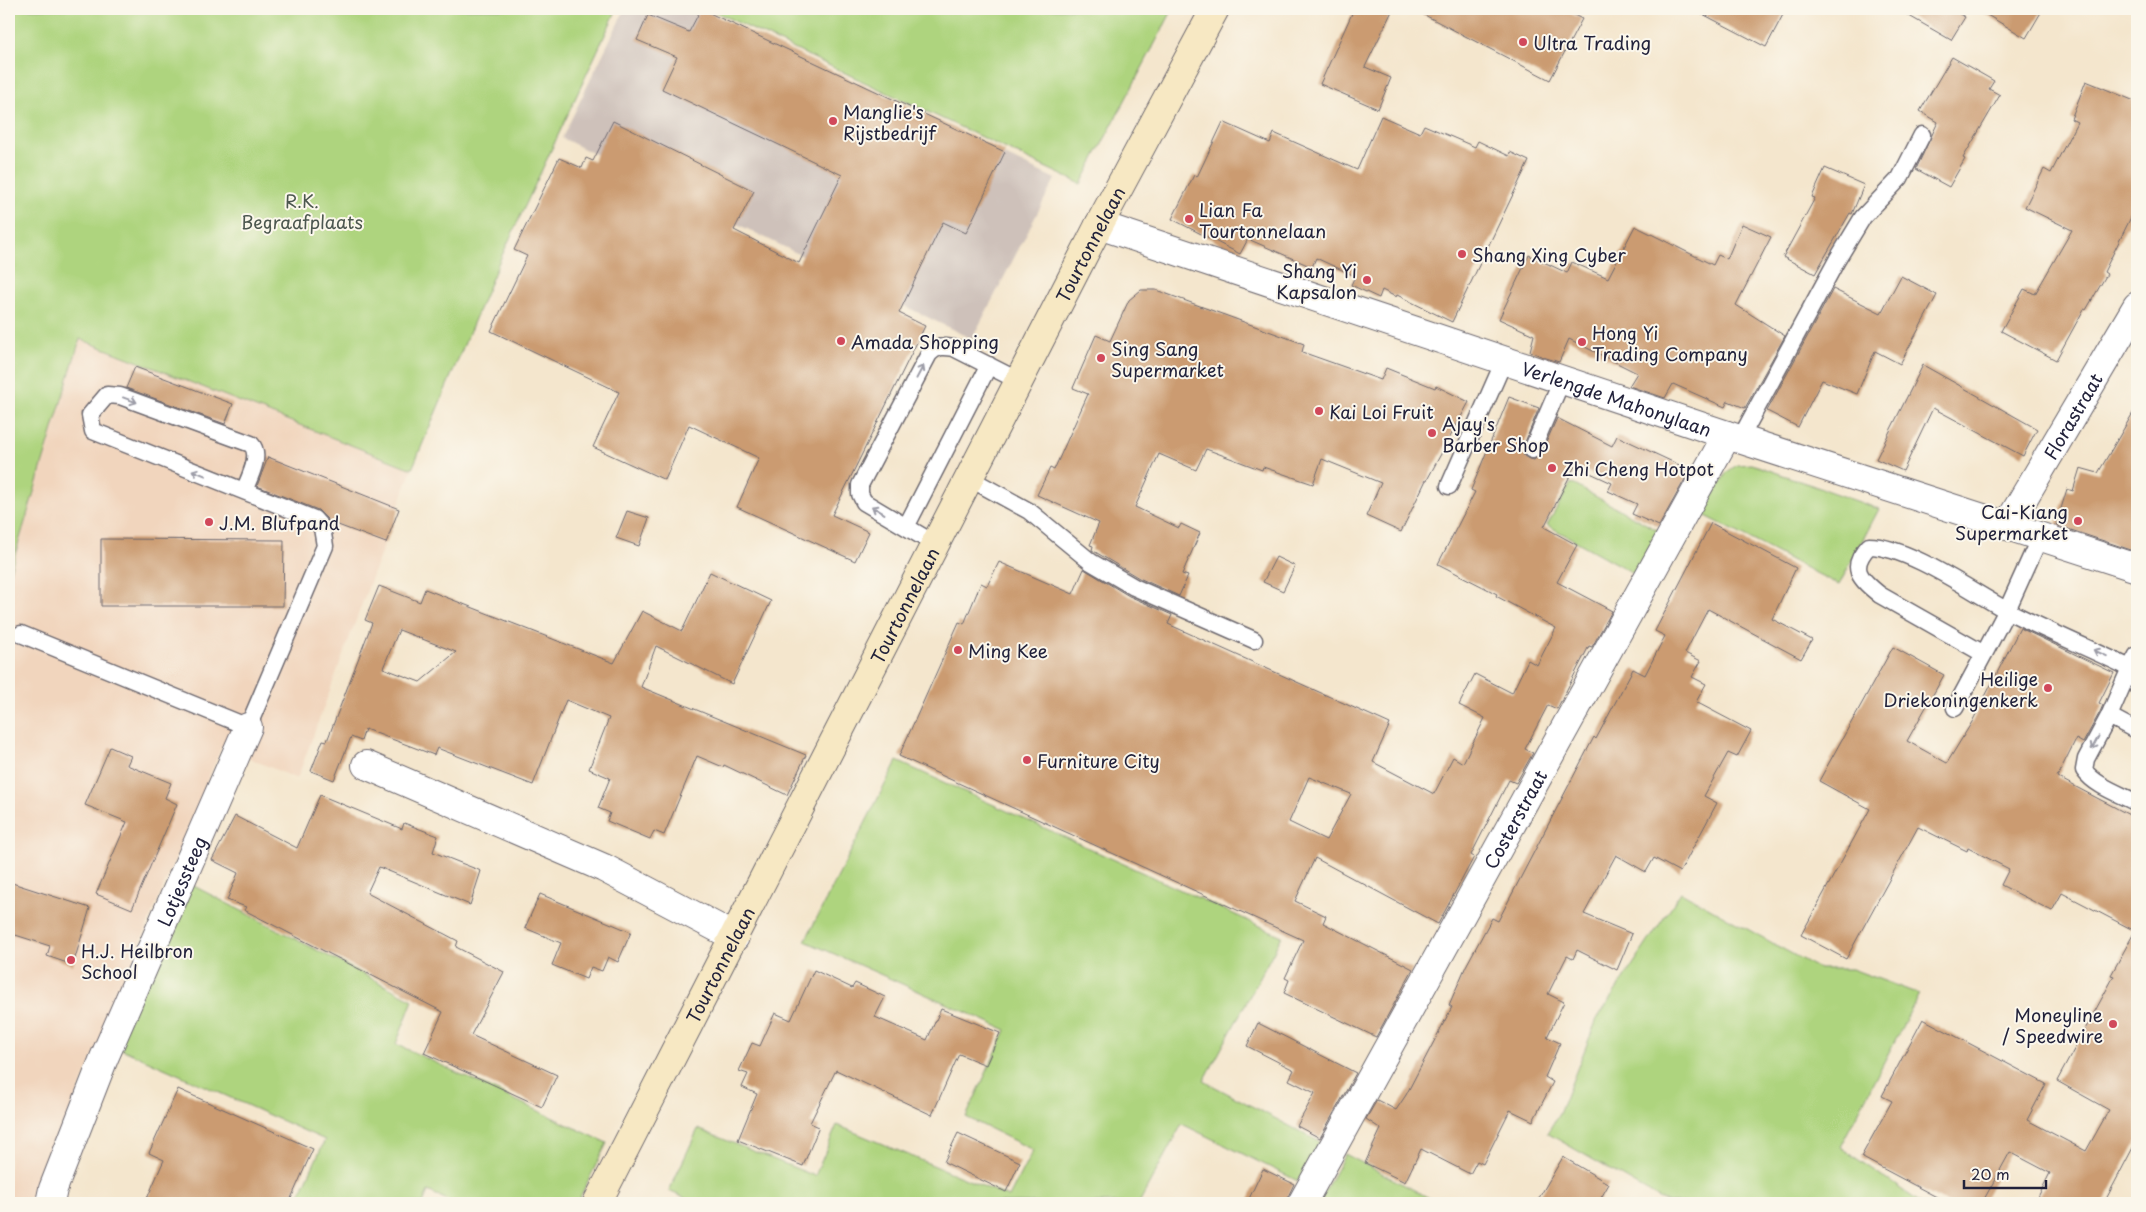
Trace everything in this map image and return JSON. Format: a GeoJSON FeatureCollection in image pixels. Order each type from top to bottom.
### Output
{"type":"FeatureCollection","features":[{"type":"Feature","properties":{"kind":"street","name":"Tourtonnelaan"},"geometry":{"type":"LineString","coordinates":[[596,1203],[735,937],[1099,225],[1215,9]]}},
{"type":"Feature","properties":{"kind":"street","name":"Verlengde Mahonylaan"},"geometry":{"type":"LineString","coordinates":[[1099,225],[1733,437],[2137,568]]}},
{"type":"Feature","properties":{"kind":"street","name":"Florastraat"},"geometry":{"type":"LineString","coordinates":[[2008,526],[2137,306]]}},
{"type":"Feature","properties":{"kind":"street","name":"Costerstraat"},"geometry":{"type":"LineString","coordinates":[[1302,1203],[1733,437]]}},
{"type":"Feature","properties":{"kind":"street","name":"Lotjessteeg"},"geometry":{"type":"LineString","coordinates":[[50,1203],[52,1189],[104,1058],[248,727]]}},
{"type":"Feature","properties":{"kind":"street"},"geometry":{"type":"LineString","coordinates":[[366,765],[604,868],[735,937]]}},
{"type":"Feature","properties":{"kind":"lane"},"geometry":{"type":"LineString","coordinates":[[1733,437],[1863,217],[1900,178],[1922,134]]}},
{"type":"Feature","properties":{"kind":"lane"},"geometry":{"type":"LineString","coordinates":[[935,544],[864,502],[860,494],[860,485],[935,348],[954,348],[1019,381]]}},
{"type":"Feature","properties":{"kind":"lane"},"geometry":{"type":"LineString","coordinates":[[1449,486],[1504,361]]}},
{"type":"Feature","properties":{"kind":"lane"},"geometry":{"type":"LineString","coordinates":[[906,527],[989,365]]}},
{"type":"Feature","properties":{"kind":"lane"},"geometry":{"type":"LineString","coordinates":[[1532,450],[1562,380]]}},
{"type":"Feature","properties":{"kind":"lane"},"geometry":{"type":"LineString","coordinates":[[21,634],[248,727],[324,546],[322,528],[314,519],[244,491],[92,430],[90,415],[107,395],[120,396],[250,444],[255,448],[256,457],[244,491]]}},
{"type":"Feature","properties":{"kind":"lane"},"geometry":{"type":"LineString","coordinates":[[969,478],[1029,511],[1091,562],[1134,587],[1254,640]]}},
{"type":"Feature","properties":{"kind":"lane"},"geometry":{"type":"LineString","coordinates":[[1955,708],[2007,610],[2040,537]]}},
{"type":"Feature","properties":{"kind":"lane"},"geometry":{"type":"LineString","coordinates":[[1984,654],[1880,595],[1865,583],[1858,573],[1858,563],[1869,546],[1882,546],[1904,553],[2007,610],[2134,661],[2109,716],[2086,759],[2084,770],[2088,776],[2137,803]]}},
{"type":"Feature","properties":{"kind":"lane"},"geometry":{"type":"LineString","coordinates":[[2109,716],[2137,732]]}},
{"type":"Feature","properties":{"kind":"shaded area"},"geometry":{"type":"Polygon","coordinates":[[[625,9],[698,9],[1055,179],[972,339],[562,138],[625,9]]]}},
{"type":"Feature","properties":{"kind":"shaded area","name":"J.M. Blufpand"},"geometry":{"type":"Polygon","coordinates":[[[80,339],[412,469],[297,779],[222,746],[44,1174],[37,1203],[9,1203],[9,575],[80,339]]]}},
{"type":"Feature","properties":{"kind":"green space","name":"R.K. Begraafplaats"},"geometry":{"type":"Polygon","coordinates":[[[9,9],[617,9],[498,264],[412,469],[80,339],[9,575],[9,9]]]}},
{"type":"Feature","properties":{"kind":"green space"},"geometry":{"type":"Polygon","coordinates":[[[709,9],[1173,9],[1081,184],[709,9]]]}},
{"type":"Feature","properties":{"kind":"green space"},"geometry":{"type":"Polygon","coordinates":[[[1752,464],[1879,509],[1839,585],[1702,514],[1727,472],[1737,465],[1752,464]]]}},
{"type":"Feature","properties":{"kind":"green space"},"geometry":{"type":"Polygon","coordinates":[[[1571,483],[1659,531],[1635,574],[1547,525],[1571,483]]]}},
{"type":"Feature","properties":{"kind":"green space"},"geometry":{"type":"Polygon","coordinates":[[[897,761],[1282,936],[1204,1081],[1320,1142],[1298,1181],[1182,1124],[1139,1203],[696,1203],[669,1191],[698,1129],[815,1176],[837,1125],[1009,1197],[1033,1150],[966,1117],[1006,1030],[805,941],[897,761]]]}},
{"type":"Feature","properties":{"kind":"green space"},"geometry":{"type":"Polygon","coordinates":[[[190,884],[413,1000],[396,1044],[607,1143],[577,1203],[454,1203],[428,1191],[423,1203],[296,1203],[325,1140],[117,1047],[190,884]]]}},
{"type":"Feature","properties":{"kind":"green space"},"geometry":{"type":"Polygon","coordinates":[[[1681,892],[1819,969],[1852,969],[1919,994],[1840,1147],[1921,1203],[1668,1203],[1547,1133],[1559,1114],[1597,1019],[1681,892]]]}},
{"type":"Feature","properties":{"kind":"green space"},"geometry":{"type":"Polygon","coordinates":[[[1345,1154],[1439,1203],[1318,1203],[1345,1154]]]}},
{"type":"Feature","properties":{"kind":"building"},"geometry":{"type":"Polygon","coordinates":[[[701,9],[1005,152],[966,233],[943,222],[899,313],[925,326],[832,515],[869,532],[855,561],[737,507],[759,458],[689,425],[665,480],[593,447],[619,392],[491,331],[527,256],[514,250],[559,158],[582,168],[586,158],[593,161],[613,121],[754,191],[734,230],[799,263],[842,175],[662,89],[677,57],[637,40],[648,15],[689,32],[701,9]]]}},
{"type":"Feature","properties":{"kind":"building"},"geometry":{"type":"Polygon","coordinates":[[[1354,9],[1393,9],[1365,67],[1391,78],[1378,109],[1320,84],[1354,9]]]}},
{"type":"Feature","properties":{"kind":"building","name":"Ultra Trading"},"geometry":{"type":"Polygon","coordinates":[[[1413,9],[1562,9],[1582,19],[1550,80],[1413,9]]]}},
{"type":"Feature","properties":{"kind":"building"},"geometry":{"type":"Polygon","coordinates":[[[1693,9],[1786,9],[1766,47],[1693,9]]]}},
{"type":"Feature","properties":{"kind":"building"},"geometry":{"type":"Polygon","coordinates":[[[1897,9],[1950,9],[1965,17],[1951,40],[1897,9]]]}},
{"type":"Feature","properties":{"kind":"building"},"geometry":{"type":"Polygon","coordinates":[[[1977,9],[2043,9],[2026,38],[1977,9]]]}},
{"type":"Feature","properties":{"kind":"building"},"geometry":{"type":"Polygon","coordinates":[[[1952,57],[1994,81],[1989,89],[2000,95],[1963,158],[1965,159],[1949,187],[1916,169],[1938,122],[1920,111],[1952,57]]]}},
{"type":"Feature","properties":{"kind":"building"},"geometry":{"type":"Polygon","coordinates":[[[2086,81],[2137,102],[2137,205],[2104,272],[2107,274],[2086,310],[2084,309],[2056,360],[2001,331],[2024,289],[2035,294],[2072,230],[2025,207],[2044,169],[2051,173],[2077,122],[2071,119],[2086,81]]]}},
{"type":"Feature","properties":{"kind":"building"},"geometry":{"type":"Polygon","coordinates":[[[1381,116],[1420,133],[1424,125],[1475,147],[1478,141],[1509,156],[1510,152],[1529,161],[1452,322],[1397,295],[1396,297],[1382,290],[1379,298],[1351,285],[1355,276],[1316,258],[1312,267],[1248,239],[1240,254],[1172,219],[1194,175],[1197,177],[1223,122],[1270,143],[1274,133],[1357,170],[1381,116]]]}},
{"type":"Feature","properties":{"kind":"building"},"geometry":{"type":"Polygon","coordinates":[[[1825,168],[1864,185],[1852,214],[1850,213],[1815,274],[1783,257],[1815,198],[1812,197],[1825,168]]]}},
{"type":"Feature","properties":{"kind":"building"},"geometry":{"type":"Polygon","coordinates":[[[1742,224],[1771,237],[1736,305],[1785,336],[1745,408],[1728,401],[1725,407],[1673,384],[1665,398],[1629,386],[1637,373],[1569,339],[1559,362],[1543,357],[1530,351],[1534,335],[1499,319],[1529,255],[1567,273],[1572,262],[1608,278],[1635,226],[1713,265],[1718,255],[1727,259],[1742,224]]]}},
{"type":"Feature","properties":{"kind":"building"},"geometry":{"type":"Polygon","coordinates":[[[1901,276],[1937,295],[1900,364],[1875,351],[1857,394],[1822,380],[1798,427],[1767,411],[1833,289],[1881,313],[1901,276]]]}},
{"type":"Feature","properties":{"kind":"building"},"geometry":{"type":"Polygon","coordinates":[[[1141,290],[1156,290],[1304,344],[1302,352],[1381,380],[1386,368],[1435,388],[1436,386],[1469,402],[1426,480],[1401,532],[1366,516],[1381,483],[1322,459],[1313,484],[1263,467],[1262,470],[1206,449],[1196,470],[1159,454],[1135,507],[1179,528],[1181,524],[1200,533],[1182,574],[1188,576],[1179,596],[1139,578],[1092,550],[1093,546],[1090,545],[1099,523],[1037,495],[1050,468],[1054,470],[1088,394],[1073,388],[1096,335],[1110,341],[1129,300],[1141,290]]]}},
{"type":"Feature","properties":{"kind":"building"},"geometry":{"type":"Polygon","coordinates":[[[1923,365],[2037,429],[2023,456],[1933,408],[1903,471],[1876,459],[1923,365]]]}},
{"type":"Feature","properties":{"kind":"building"},"geometry":{"type":"Polygon","coordinates":[[[135,367],[233,404],[225,424],[126,388],[135,367]]]}},
{"type":"Feature","properties":{"kind":"building"},"geometry":{"type":"Polygon","coordinates":[[[1509,397],[1539,408],[1523,447],[1524,456],[1529,459],[1534,460],[1541,454],[1557,418],[1612,446],[1617,436],[1690,470],[1659,526],[1632,514],[1637,504],[1608,491],[1612,483],[1575,466],[1544,527],[1577,545],[1557,582],[1612,611],[1592,647],[1589,646],[1557,709],[1548,705],[1525,749],[1533,753],[1516,783],[1509,780],[1471,855],[1474,857],[1438,924],[1315,858],[1295,901],[1326,916],[1323,923],[1413,969],[1376,1037],[1284,993],[1289,980],[1285,978],[1303,940],[899,756],[959,622],[964,624],[981,583],[987,586],[999,562],[1073,594],[1084,569],[1129,596],[1172,615],[1168,624],[1390,724],[1373,762],[1434,794],[1453,757],[1463,763],[1485,718],[1459,705],[1475,674],[1512,693],[1528,660],[1537,665],[1556,628],[1496,596],[1497,594],[1438,564],[1475,492],[1471,490],[1509,397]],[[1309,777],[1289,822],[1326,840],[1351,794],[1309,777]]]}},
{"type":"Feature","properties":{"kind":"building"},"geometry":{"type":"Polygon","coordinates":[[[2137,406],[2137,552],[2056,525],[2067,489],[2073,491],[2080,468],[2098,473],[2137,406]]]}},
{"type":"Feature","properties":{"kind":"building"},"geometry":{"type":"Polygon","coordinates":[[[268,457],[399,509],[386,543],[330,522],[318,510],[257,486],[268,457]]]}},
{"type":"Feature","properties":{"kind":"building"},"geometry":{"type":"Polygon","coordinates":[[[627,511],[649,518],[639,546],[616,538],[627,511]]]}},
{"type":"Feature","properties":{"kind":"building"},"geometry":{"type":"Polygon","coordinates":[[[1711,523],[1796,568],[1772,619],[1812,640],[1801,659],[1708,609],[1685,653],[1701,661],[1692,677],[1706,684],[1696,702],[1751,731],[1737,757],[1728,753],[1704,796],[1717,803],[1680,872],[1654,858],[1646,872],[1616,855],[1584,914],[1632,934],[1617,970],[1577,950],[1573,959],[1567,956],[1548,994],[1564,1002],[1547,1037],[1560,1043],[1545,1077],[1553,1082],[1533,1121],[1510,1110],[1483,1164],[1477,1161],[1470,1174],[1421,1149],[1405,1182],[1365,1163],[1381,1129],[1366,1119],[1377,1100],[1396,1110],[1406,1095],[1452,1007],[1449,1005],[1466,966],[1492,918],[1498,921],[1594,737],[1596,739],[1633,669],[1645,675],[1665,636],[1655,631],[1711,523]]]}},
{"type":"Feature","properties":{"kind":"building"},"geometry":{"type":"Polygon","coordinates":[[[101,539],[284,540],[283,606],[101,606],[101,539]]]}},
{"type":"Feature","properties":{"kind":"building"},"geometry":{"type":"Polygon","coordinates":[[[1276,557],[1295,566],[1283,591],[1263,582],[1276,557]]]}},
{"type":"Feature","properties":{"kind":"building"},"geometry":{"type":"Polygon","coordinates":[[[710,572],[771,601],[732,684],[656,646],[641,687],[806,755],[787,795],[724,765],[723,767],[697,756],[664,835],[654,831],[650,839],[607,821],[610,813],[598,808],[610,778],[589,769],[609,718],[566,700],[533,785],[437,748],[434,755],[365,729],[361,741],[351,737],[334,780],[311,771],[323,740],[327,741],[372,623],[365,620],[379,586],[420,602],[425,589],[614,663],[642,611],[682,631],[710,572]],[[399,630],[383,668],[420,682],[456,652],[399,630]]]}},
{"type":"Feature","properties":{"kind":"building"},"geometry":{"type":"Polygon","coordinates":[[[2020,628],[2114,673],[2099,703],[2103,705],[2100,712],[2083,743],[2076,739],[2057,777],[2137,819],[2137,1140],[2104,1203],[2035,1203],[2050,1173],[2010,1152],[1982,1203],[1948,1203],[1861,1157],[1892,1101],[1882,1096],[1923,1019],[2046,1084],[2027,1120],[2086,1151],[2109,1110],[2057,1081],[2114,976],[2111,975],[2135,931],[2062,893],[2052,911],[2001,885],[2009,869],[1968,848],[1967,851],[1918,827],[1846,959],[1801,935],[1870,809],[1819,781],[1893,647],[1944,675],[1907,741],[1947,763],[1972,722],[2020,628]]]}},
{"type":"Feature","properties":{"kind":"building"},"geometry":{"type":"Polygon","coordinates":[[[110,747],[131,756],[127,765],[171,783],[165,798],[177,804],[132,909],[96,894],[127,822],[85,805],[110,747]]]}},
{"type":"Feature","properties":{"kind":"building"},"geometry":{"type":"Polygon","coordinates":[[[320,795],[402,829],[404,823],[438,836],[433,852],[481,871],[470,905],[379,867],[367,893],[458,941],[456,947],[504,972],[471,1035],[557,1075],[542,1107],[424,1053],[443,1012],[244,910],[246,907],[227,900],[238,873],[212,860],[235,816],[297,848],[320,795]]]}},
{"type":"Feature","properties":{"kind":"building"},"geometry":{"type":"Polygon","coordinates":[[[9,882],[90,908],[73,965],[47,956],[50,946],[9,933],[9,882]]]}},
{"type":"Feature","properties":{"kind":"building"},"geometry":{"type":"Polygon","coordinates":[[[540,894],[631,932],[618,962],[608,957],[602,971],[591,967],[586,979],[552,965],[561,943],[525,928],[540,894]]]}},
{"type":"Feature","properties":{"kind":"building"},"geometry":{"type":"Polygon","coordinates":[[[814,970],[852,988],[855,983],[885,997],[875,1017],[927,1040],[941,1009],[1000,1033],[986,1065],[959,1054],[932,1115],[836,1070],[810,1123],[819,1127],[803,1166],[738,1140],[757,1094],[742,1087],[748,1074],[739,1071],[752,1043],[760,1046],[775,1013],[791,1020],[814,970]]]}},
{"type":"Feature","properties":{"kind":"building"},"geometry":{"type":"Polygon","coordinates":[[[1258,1023],[1356,1073],[1320,1138],[1297,1126],[1315,1093],[1289,1080],[1294,1070],[1247,1046],[1258,1023]]]}},
{"type":"Feature","properties":{"kind":"building"},"geometry":{"type":"Polygon","coordinates":[[[178,1089],[313,1149],[289,1203],[145,1203],[164,1160],[149,1153],[178,1089]]]}},
{"type":"Feature","properties":{"kind":"building"},"geometry":{"type":"Polygon","coordinates":[[[958,1133],[1020,1162],[1006,1192],[944,1162],[958,1133]]]}},
{"type":"Feature","properties":{"kind":"building"},"geometry":{"type":"Polygon","coordinates":[[[1563,1157],[1609,1184],[1598,1203],[1536,1203],[1563,1157]]]}},
{"type":"Feature","properties":{"kind":"building"},"geometry":{"type":"Polygon","coordinates":[[[1263,1169],[1294,1184],[1285,1203],[1247,1203],[1263,1169]]]}},
{"type":"Feature","properties":{"kind":"place","name":"Ultra Trading"},"geometry":{"type":"Point","coordinates":[1523,42]}},
{"type":"Feature","properties":{"kind":"place","name":"Manglie's Rijstbedrijf"},"geometry":{"type":"Point","coordinates":[833,121]}},
{"type":"Feature","properties":{"kind":"place","name":"Lian Fa Tourtonnelaan"},"geometry":{"type":"Point","coordinates":[1189,219]}},
{"type":"Feature","properties":{"kind":"place","name":"Shang Xing Cyber"},"geometry":{"type":"Point","coordinates":[1462,254]}},
{"type":"Feature","properties":{"kind":"place","name":"Shang Yi Kapsalon"},"geometry":{"type":"Point","coordinates":[1367,280]}},
{"type":"Feature","properties":{"kind":"place","name":"Amada Shopping"},"geometry":{"type":"Point","coordinates":[841,341]}},
{"type":"Feature","properties":{"kind":"place","name":"Hong Yi Trading Company"},"geometry":{"type":"Point","coordinates":[1582,342]}},
{"type":"Feature","properties":{"kind":"place","name":"Sing Sang Supermarket"},"geometry":{"type":"Point","coordinates":[1101,358]}},
{"type":"Feature","properties":{"kind":"place","name":"Kai Loi Fruit"},"geometry":{"type":"Point","coordinates":[1319,411]}},
{"type":"Feature","properties":{"kind":"place","name":"Ajay's Barber Shop"},"geometry":{"type":"Point","coordinates":[1432,433]}},
{"type":"Feature","properties":{"kind":"place","name":"Zhi Cheng Hotpot"},"geometry":{"type":"Point","coordinates":[1552,468]}},
{"type":"Feature","properties":{"kind":"place","name":"Cai-Kiang Supermarket"},"geometry":{"type":"Point","coordinates":[2078,521]}},
{"type":"Feature","properties":{"kind":"place","name":"J.M. Blufpand"},"geometry":{"type":"Point","coordinates":[209,522]}},
{"type":"Feature","properties":{"kind":"place","name":"Ming Kee"},"geometry":{"type":"Point","coordinates":[958,650]}},
{"type":"Feature","properties":{"kind":"place","name":"Heilige Driekoningenkerk"},"geometry":{"type":"Point","coordinates":[2048,688]}},
{"type":"Feature","properties":{"kind":"place","name":"Furniture City"},"geometry":{"type":"Point","coordinates":[1027,760]}},
{"type":"Feature","properties":{"kind":"place","name":"H.J. Heilbron School"},"geometry":{"type":"Point","coordinates":[71,960]}},
{"type":"Feature","properties":{"kind":"place","name":"Moneyline / Speedwire"},"geometry":{"type":"Point","coordinates":[2113,1024]}}]}
